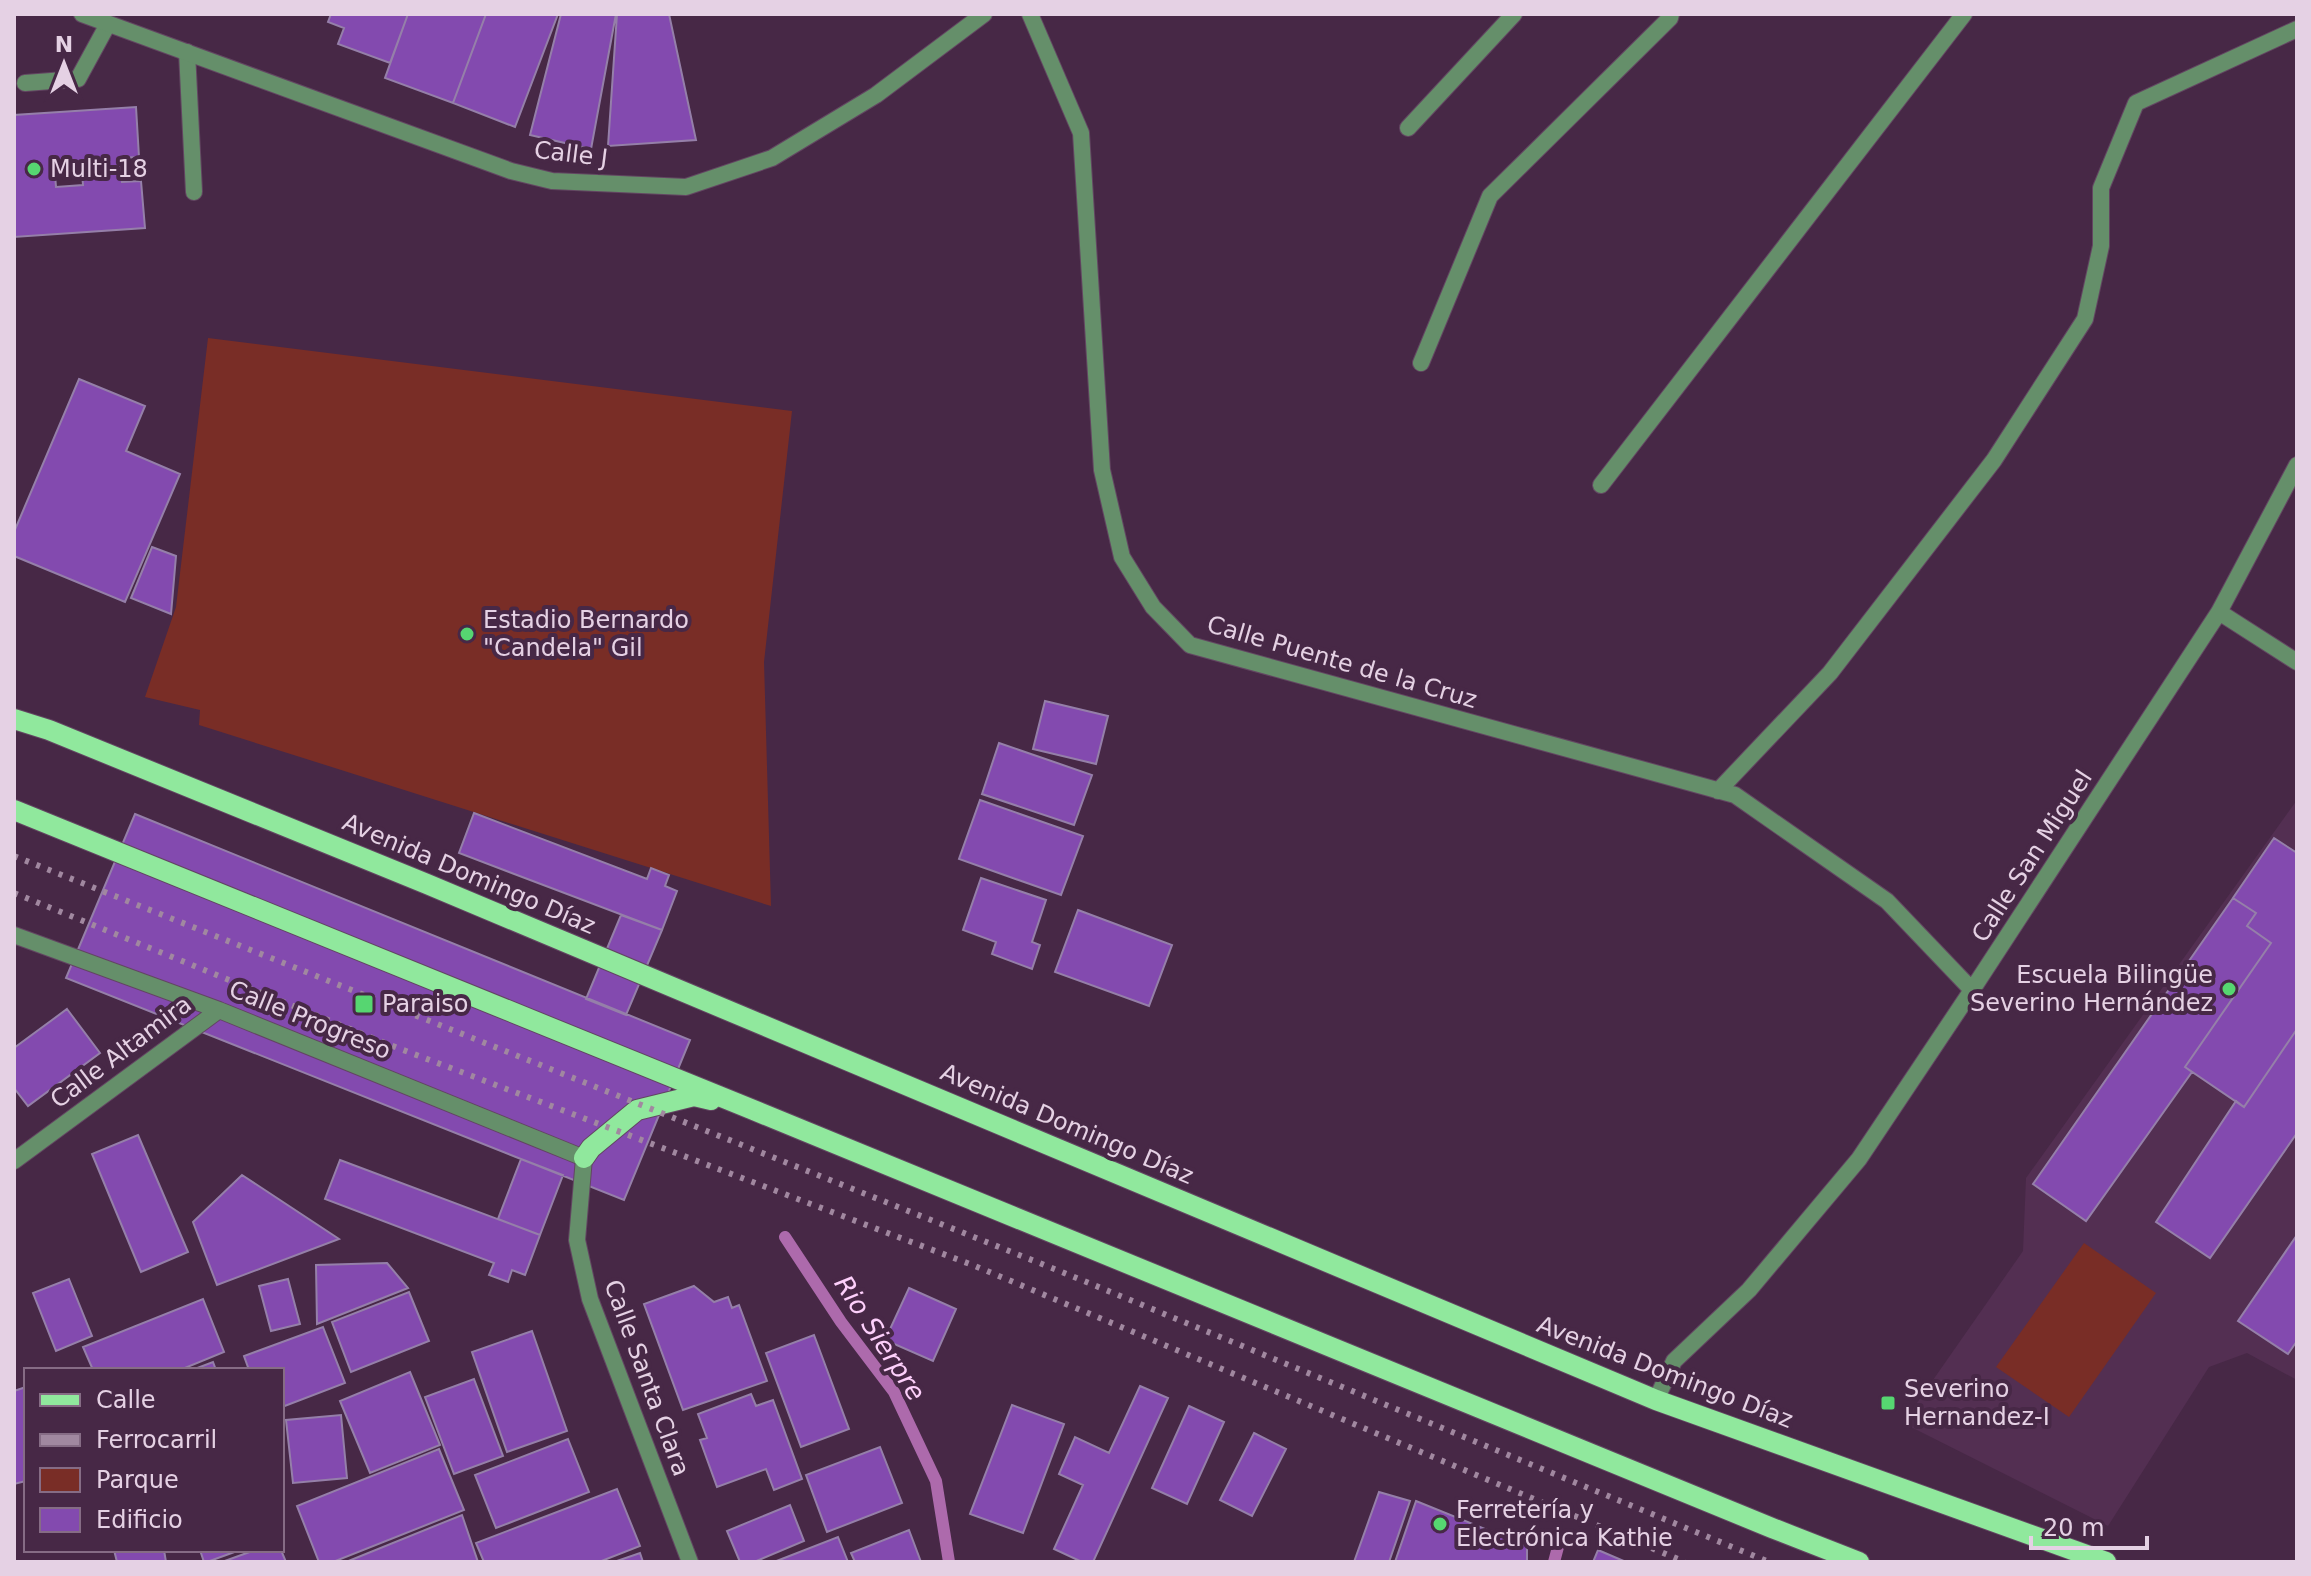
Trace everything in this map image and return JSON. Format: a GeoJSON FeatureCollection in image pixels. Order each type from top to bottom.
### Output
{"type":"FeatureCollection","features":[{"type":"Feature","properties":{"kind":"main road","name":"Avenida Domingo Díaz"},"geometry":{"type":"LineString","coordinates":[[14,719],[64,736],[412,878],[1656,1400],[2106,1562]]}},
{"type":"Feature","properties":{"kind":"main road"},"geometry":{"type":"LineString","coordinates":[[14,810],[1859,1562]]}},
{"type":"Feature","properties":{"kind":"main road"},"geometry":{"type":"LineString","coordinates":[[584,1158],[591,1148],[637,1110],[694,1096],[751,1109]]}},
{"type":"Feature","properties":{"kind":"street","name":"Calle J"},"geometry":{"type":"LineString","coordinates":[[82,14],[511,171],[552,181],[686,187],[772,158],[876,95],[984,14]]}},
{"type":"Feature","properties":{"kind":"street","name":"Calle Puente de la Cruz"},"geometry":{"type":"LineString","coordinates":[[1030,14],[1081,133],[1102,470],[1122,557],[1153,607],[1190,645],[1735,795],[1887,901],[1972,990]]}},
{"type":"Feature","properties":{"kind":"street"},"geometry":{"type":"LineString","coordinates":[[1408,128],[1514,14]]}},
{"type":"Feature","properties":{"kind":"street"},"geometry":{"type":"LineString","coordinates":[[1421,363],[1490,196],[1671,14]]}},
{"type":"Feature","properties":{"kind":"street"},"geometry":{"type":"LineString","coordinates":[[1601,485],[1964,14]]}},
{"type":"Feature","properties":{"kind":"street"},"geometry":{"type":"LineString","coordinates":[[25,83],[78,79],[108,24]]}},
{"type":"Feature","properties":{"kind":"street"},"geometry":{"type":"LineString","coordinates":[[1718,791],[1830,673],[1994,460],[2085,319],[2101,246],[2101,188],[2136,103],[2297,29]]}},
{"type":"Feature","properties":{"kind":"street"},"geometry":{"type":"LineString","coordinates":[[187,52],[194,192]]}},
{"type":"Feature","properties":{"kind":"street","name":"Calle San Miguel"},"geometry":{"type":"LineString","coordinates":[[1656,1400],[1674,1361],[1749,1290],[1859,1159],[2219,612],[2297,465]]}},
{"type":"Feature","properties":{"kind":"street"},"geometry":{"type":"LineString","coordinates":[[2219,612],[2297,662]]}},
{"type":"Feature","properties":{"kind":"street","name":"Calle Progreso"},"geometry":{"type":"LineString","coordinates":[[14,935],[219,1010],[584,1158]]}},
{"type":"Feature","properties":{"kind":"street","name":"Calle Altamira"},"geometry":{"type":"LineString","coordinates":[[14,1161],[219,1010]]}},
{"type":"Feature","properties":{"kind":"street","name":"Calle Santa Clara"},"geometry":{"type":"LineString","coordinates":[[584,1158],[577,1240],[590,1299],[690,1562]]}},
{"type":"Feature","properties":{"kind":"shaded area","name":"Escuela Bilingüe Severino Hernández"},"geometry":{"type":"Polygon","coordinates":[[[2297,800],[2297,1380],[2247,1353],[2209,1367],[2108,1526],[1903,1423],[2023,1251],[2026,1178],[2297,800]]]}},
{"type":"Feature","properties":{"kind":"green space","name":"Estadio Bernardo \"Candela\" Gil"},"geometry":{"type":"Polygon","coordinates":[[[208,338],[792,411],[764,662],[771,906],[199,725],[200,710],[145,697],[176,607],[208,338]]]}},
{"type":"Feature","properties":{"kind":"green space"},"geometry":{"type":"Polygon","coordinates":[[[2084,1243],[2156,1293],[2069,1417],[1996,1367],[2084,1243]]]}},
{"type":"Feature","properties":{"kind":"building"},"geometry":{"type":"Polygon","coordinates":[[[331,14],[408,14],[390,63],[338,44],[344,28],[328,22],[331,14]]]}},
{"type":"Feature","properties":{"kind":"building"},"geometry":{"type":"Polygon","coordinates":[[[408,14],[486,14],[453,103],[385,78],[408,14]]]}},
{"type":"Feature","properties":{"kind":"building"},"geometry":{"type":"Polygon","coordinates":[[[486,14],[558,14],[515,127],[453,103],[486,14]]]}},
{"type":"Feature","properties":{"kind":"building"},"geometry":{"type":"Polygon","coordinates":[[[561,14],[616,14],[591,149],[530,135],[561,14]]]}},
{"type":"Feature","properties":{"kind":"building"},"geometry":{"type":"Polygon","coordinates":[[[617,14],[669,14],[696,140],[608,146],[617,14]]]}},
{"type":"Feature","properties":{"kind":"building","name":"Multi-18"},"geometry":{"type":"Polygon","coordinates":[[[136,107],[139,157],[120,158],[122,182],[141,181],[145,228],[14,237],[14,115],[136,107]],[[81,161],[54,162],[56,187],[83,185],[81,161]]]}},
{"type":"Feature","properties":{"kind":"building"},"geometry":{"type":"Polygon","coordinates":[[[79,379],[145,406],[126,451],[180,474],[125,602],[14,556],[14,532],[79,379]]]}},
{"type":"Feature","properties":{"kind":"building"},"geometry":{"type":"Polygon","coordinates":[[[152,547],[176,556],[171,614],[131,598],[152,547]]]}},
{"type":"Feature","properties":{"kind":"building"},"geometry":{"type":"Polygon","coordinates":[[[1045,701],[1108,716],[1096,764],[1033,749],[1045,701]]]}},
{"type":"Feature","properties":{"kind":"building"},"geometry":{"type":"Polygon","coordinates":[[[999,743],[1092,775],[1074,825],[982,794],[999,743]]]}},
{"type":"Feature","properties":{"kind":"building"},"geometry":{"type":"Polygon","coordinates":[[[980,800],[1083,836],[1061,895],[959,859],[980,800]]]}},
{"type":"Feature","properties":{"kind":"building"},"geometry":{"type":"Polygon","coordinates":[[[474,813],[647,879],[651,868],[669,875],[665,886],[677,891],[662,930],[459,853],[474,813]]]}},
{"type":"Feature","properties":{"kind":"building","name":"Paraiso"},"geometry":{"type":"Polygon","coordinates":[[[135,814],[690,1040],[624,1200],[66,978],[135,814]]]}},
{"type":"Feature","properties":{"kind":"building"},"geometry":{"type":"Polygon","coordinates":[[[2274,838],[2297,853],[2297,1029],[2244,1107],[2185,1067],[2271,943],[2247,926],[2256,913],[2233,898],[2274,838]]]}},
{"type":"Feature","properties":{"kind":"building"},"geometry":{"type":"Polygon","coordinates":[[[981,878],[1046,900],[1032,942],[1040,945],[1032,969],[992,954],[996,942],[963,930],[981,878]]]}},
{"type":"Feature","properties":{"kind":"building"},"geometry":{"type":"Polygon","coordinates":[[[2233,898],[2256,913],[2247,926],[2271,943],[2185,1067],[2192,1072],[2086,1221],[2033,1184],[2233,898]]]}},
{"type":"Feature","properties":{"kind":"building"},"geometry":{"type":"Polygon","coordinates":[[[1078,910],[1172,945],[1149,1006],[1055,972],[1078,910]]]}},
{"type":"Feature","properties":{"kind":"building"},"geometry":{"type":"Polygon","coordinates":[[[621,915],[662,930],[626,1015],[586,999],[621,915]]]}},
{"type":"Feature","properties":{"kind":"building"},"geometry":{"type":"Polygon","coordinates":[[[67,1009],[100,1053],[28,1106],[14,1088],[14,1048],[67,1009]]]}},
{"type":"Feature","properties":{"kind":"building"},"geometry":{"type":"Polygon","coordinates":[[[2297,1029],[2297,1133],[2210,1258],[2156,1222],[2236,1101],[2244,1107],[2297,1029]]]}},
{"type":"Feature","properties":{"kind":"building"},"geometry":{"type":"Polygon","coordinates":[[[138,1135],[188,1252],[141,1272],[92,1154],[138,1135]]]}},
{"type":"Feature","properties":{"kind":"building"},"geometry":{"type":"Polygon","coordinates":[[[521,1159],[563,1175],[540,1235],[498,1219],[521,1159]]]}},
{"type":"Feature","properties":{"kind":"building"},"geometry":{"type":"Polygon","coordinates":[[[340,1160],[540,1235],[525,1275],[512,1270],[508,1282],[489,1275],[494,1263],[325,1199],[340,1160]]]}},
{"type":"Feature","properties":{"kind":"building"},"geometry":{"type":"Polygon","coordinates":[[[242,1175],[339,1239],[217,1285],[193,1222],[242,1175]]]}},
{"type":"Feature","properties":{"kind":"building"},"geometry":{"type":"Polygon","coordinates":[[[2297,1235],[2297,1341],[2288,1354],[2238,1321],[2297,1235]]]}},
{"type":"Feature","properties":{"kind":"building"},"geometry":{"type":"Polygon","coordinates":[[[387,1263],[408,1288],[317,1324],[316,1265],[387,1263]]]}},
{"type":"Feature","properties":{"kind":"building"},"geometry":{"type":"Polygon","coordinates":[[[69,1279],[92,1336],[56,1351],[33,1293],[69,1279]]]}},
{"type":"Feature","properties":{"kind":"building"},"geometry":{"type":"Polygon","coordinates":[[[288,1279],[300,1324],[271,1331],[259,1286],[288,1279]]]}},
{"type":"Feature","properties":{"kind":"building"},"geometry":{"type":"Polygon","coordinates":[[[694,1286],[714,1302],[728,1297],[732,1308],[739,1305],[767,1381],[683,1410],[644,1304],[694,1286]]]}},
{"type":"Feature","properties":{"kind":"building"},"geometry":{"type":"Polygon","coordinates":[[[909,1288],[956,1309],[933,1361],[885,1340],[909,1288]]]}},
{"type":"Feature","properties":{"kind":"building"},"geometry":{"type":"Polygon","coordinates":[[[409,1292],[429,1341],[351,1372],[332,1322],[409,1292]]]}},
{"type":"Feature","properties":{"kind":"building"},"geometry":{"type":"Polygon","coordinates":[[[203,1299],[224,1352],[185,1368],[92,1368],[83,1347],[203,1299]]]}},
{"type":"Feature","properties":{"kind":"building"},"geometry":{"type":"Polygon","coordinates":[[[323,1327],[345,1383],[284,1406],[284,1368],[248,1368],[244,1356],[323,1327]]]}},
{"type":"Feature","properties":{"kind":"building"},"geometry":{"type":"Polygon","coordinates":[[[532,1331],[567,1431],[507,1452],[472,1352],[532,1331]]]}},
{"type":"Feature","properties":{"kind":"building"},"geometry":{"type":"Polygon","coordinates":[[[814,1335],[849,1429],[801,1447],[766,1353],[814,1335]]]}},
{"type":"Feature","properties":{"kind":"building"},"geometry":{"type":"Polygon","coordinates":[[[213,1362],[215,1368],[197,1368],[213,1362]]]}},
{"type":"Feature","properties":{"kind":"building"},"geometry":{"type":"Polygon","coordinates":[[[410,1372],[440,1445],[370,1473],[340,1401],[410,1372]]]}},
{"type":"Feature","properties":{"kind":"building"},"geometry":{"type":"Polygon","coordinates":[[[474,1379],[503,1456],[454,1474],[425,1397],[474,1379]]]}},
{"type":"Feature","properties":{"kind":"building"},"geometry":{"type":"Polygon","coordinates":[[[1140,1386],[1168,1398],[1093,1562],[1082,1562],[1054,1549],[1083,1485],[1059,1474],[1075,1437],[1109,1453],[1140,1386]]]}},
{"type":"Feature","properties":{"kind":"building"},"geometry":{"type":"Polygon","coordinates":[[[24,1388],[24,1482],[14,1484],[14,1391],[24,1388]]]}},
{"type":"Feature","properties":{"kind":"building"},"geometry":{"type":"Polygon","coordinates":[[[751,1394],[756,1406],[773,1400],[802,1479],[774,1490],[766,1469],[717,1487],[700,1440],[707,1438],[698,1414],[751,1394]]]}},
{"type":"Feature","properties":{"kind":"building"},"geometry":{"type":"Polygon","coordinates":[[[1012,1405],[1064,1424],[1023,1533],[970,1514],[1012,1405]]]}},
{"type":"Feature","properties":{"kind":"building"},"geometry":{"type":"Polygon","coordinates":[[[1189,1406],[1224,1422],[1187,1504],[1152,1488],[1189,1406]]]}},
{"type":"Feature","properties":{"kind":"building"},"geometry":{"type":"Polygon","coordinates":[[[341,1415],[347,1478],[293,1483],[286,1420],[341,1415]]]}},
{"type":"Feature","properties":{"kind":"building"},"geometry":{"type":"Polygon","coordinates":[[[1254,1433],[1286,1449],[1252,1516],[1220,1500],[1254,1433]]]}},
{"type":"Feature","properties":{"kind":"building"},"geometry":{"type":"Polygon","coordinates":[[[568,1439],[589,1492],[496,1528],[475,1475],[568,1439]]]}},
{"type":"Feature","properties":{"kind":"building"},"geometry":{"type":"Polygon","coordinates":[[[880,1447],[902,1503],[827,1532],[806,1475],[880,1447]]]}},
{"type":"Feature","properties":{"kind":"building"},"geometry":{"type":"Polygon","coordinates":[[[439,1449],[464,1510],[333,1562],[319,1562],[297,1506],[439,1449]]]}},
{"type":"Feature","properties":{"kind":"building"},"geometry":{"type":"Polygon","coordinates":[[[617,1489],[640,1546],[599,1562],[484,1562],[476,1543],[617,1489]]]}},
{"type":"Feature","properties":{"kind":"building"},"geometry":{"type":"Polygon","coordinates":[[[1379,1492],[1410,1501],[1389,1562],[1354,1562],[1379,1492]]]}},
{"type":"Feature","properties":{"kind":"building","name":"Ferretería y Electrónica Kathie"},"geometry":{"type":"Polygon","coordinates":[[[1416,1501],[1527,1546],[1527,1562],[1395,1562],[1416,1501]]]}},
{"type":"Feature","properties":{"kind":"building"},"geometry":{"type":"Polygon","coordinates":[[[790,1505],[804,1541],[754,1562],[740,1562],[727,1531],[790,1505]]]}},
{"type":"Feature","properties":{"kind":"building"},"geometry":{"type":"Polygon","coordinates":[[[462,1515],[478,1562],[346,1562],[462,1515]]]}},
{"type":"Feature","properties":{"kind":"building"},"geometry":{"type":"Polygon","coordinates":[[[909,1530],[921,1562],[855,1562],[851,1553],[909,1530]]]}},
{"type":"Feature","properties":{"kind":"building"},"geometry":{"type":"Polygon","coordinates":[[[838,1537],[848,1562],[774,1562],[838,1537]]]}},
{"type":"Feature","properties":{"kind":"building"},"geometry":{"type":"Polygon","coordinates":[[[1598,1550],[1626,1562],[1593,1562],[1598,1550]]]}},
{"type":"Feature","properties":{"kind":"building"},"geometry":{"type":"Polygon","coordinates":[[[114,1552],[164,1552],[166,1562],[117,1562],[114,1552]]]}},
{"type":"Feature","properties":{"kind":"building"},"geometry":{"type":"Polygon","coordinates":[[[201,1552],[234,1552],[207,1562],[204,1562],[201,1552]]]}},
{"type":"Feature","properties":{"kind":"building"},"geometry":{"type":"Polygon","coordinates":[[[250,1552],[282,1552],[286,1562],[222,1562],[250,1552]]]}},
{"type":"Feature","properties":{"kind":"building"},"geometry":{"type":"Polygon","coordinates":[[[640,1553],[643,1562],[614,1562],[640,1553]]]}},
{"type":"Feature","properties":{"kind":"waterway","name":"Rio Sierpre"},"geometry":{"type":"LineString","coordinates":[[785,1237],[841,1322],[894,1392],[936,1481],[949,1562]]}},
{"type":"Feature","properties":{"kind":"waterway"},"geometry":{"type":"LineString","coordinates":[[1554,1562],[1558,1547]]}},
{"type":"Feature","properties":{"kind":"railway"},"geometry":{"type":"LineString","coordinates":[[14,856],[1062,1272],[1769,1562]]}},
{"type":"Feature","properties":{"kind":"railway"},"geometry":{"type":"LineString","coordinates":[[14,893],[390,1045],[975,1266],[1685,1562]]}},
{"type":"Feature","properties":{"kind":"place","name":"Multi-18"},"geometry":{"type":"Point","coordinates":[34,169]}},
{"type":"Feature","properties":{"kind":"place","name":"Estadio Bernardo \"Candela\" Gil"},"geometry":{"type":"Point","coordinates":[467,634]}},
{"type":"Feature","properties":{"kind":"place","name":"Escuela Bilingüe Severino Hernández"},"geometry":{"type":"Point","coordinates":[2229,989]}},
{"type":"Feature","properties":{"kind":"place","name":"Paraiso"},"geometry":{"type":"Point","coordinates":[364,1004]}},
{"type":"Feature","properties":{"kind":"place","name":"Severino Hernandez-I"},"geometry":{"type":"Point","coordinates":[1888,1403]}},
{"type":"Feature","properties":{"kind":"place","name":"Ferretería y Electrónica Kathie"},"geometry":{"type":"Point","coordinates":[1440,1524]}}]}
